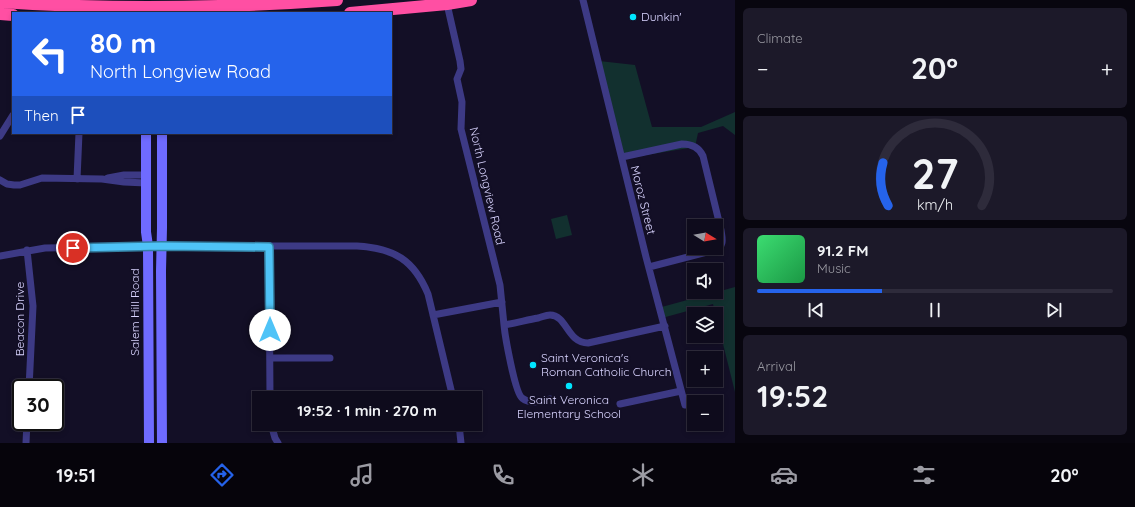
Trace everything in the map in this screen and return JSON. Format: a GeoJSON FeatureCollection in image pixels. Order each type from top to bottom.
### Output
{"type":"FeatureCollection","features":[{"type":"Feature","properties":{"kind":"highway"},"geometry":{"type":"LineString","coordinates":[[0,2],[92,7],[153,7],[240,6],[337,0]]}},
{"type":"Feature","properties":{"kind":"highway"},"geometry":{"type":"LineString","coordinates":[[361,12],[447,4],[471,0]]}},
{"type":"Feature","properties":{"kind":"highway"},"geometry":{"type":"LineString","coordinates":[[0,14],[12,15]]}},
{"type":"Feature","properties":{"kind":"street","name":"Moroz Street"},"geometry":{"type":"LineString","coordinates":[[583,0],[649,267],[685,404]]}},
{"type":"Feature","properties":{"kind":"street","name":"North Longview Road"},"geometry":{"type":"LineString","coordinates":[[447,4],[460,61],[460,69],[457,79],[462,102],[461,129],[498,279],[508,353],[520,397],[525,400],[537,402],[550,399]]}},
{"type":"Feature","properties":{"kind":"street"},"geometry":{"type":"LineString","coordinates":[[0,136],[12,117]]}},
{"type":"Feature","properties":{"kind":"street"},"geometry":{"type":"LineString","coordinates":[[77,178],[79,134]]}},
{"type":"Feature","properties":{"kind":"street","name":"Salem Hill Road"},"geometry":{"type":"LineString","coordinates":[[146,134],[149,443]]}},
{"type":"Feature","properties":{"kind":"street"},"geometry":{"type":"LineString","coordinates":[[162,134],[162,443]]}},
{"type":"Feature","properties":{"kind":"street"},"geometry":{"type":"LineString","coordinates":[[622,157],[682,144],[688,144],[697,148],[703,156],[723,239],[722,245],[715,250],[649,267]]}},
{"type":"Feature","properties":{"kind":"street"},"geometry":{"type":"LineString","coordinates":[[0,180],[7,184],[18,185],[42,178],[102,179],[124,174],[146,179],[163,170]]}},
{"type":"Feature","properties":{"kind":"street"},"geometry":{"type":"LineString","coordinates":[[0,256],[45,248],[148,246],[357,246],[378,248],[406,262],[419,276],[428,294],[451,391]]}},
{"type":"Feature","properties":{"kind":"street"},"geometry":{"type":"LineString","coordinates":[[269,247],[270,391]]}},
{"type":"Feature","properties":{"kind":"street","name":"Beacon Drive"},"geometry":{"type":"LineString","coordinates":[[27,250],[32,286],[33,312],[29,379]]}},
{"type":"Feature","properties":{"kind":"street"},"geometry":{"type":"LineString","coordinates":[[433,315],[502,302]]}},
{"type":"Feature","properties":{"kind":"street"},"geometry":{"type":"LineString","coordinates":[[504,325],[551,315],[563,321],[566,328],[576,340],[584,343],[665,326]]}},
{"type":"Feature","properties":{"kind":"street"},"geometry":{"type":"LineString","coordinates":[[270,358],[330,358]]}},
{"type":"Feature","properties":{"kind":"street"},"geometry":{"type":"LineString","coordinates":[[620,404],[681,391]]}},
{"type":"Feature","properties":{"kind":"street"},"geometry":{"type":"LineString","coordinates":[[26,443],[27,431]]}},
{"type":"Feature","properties":{"kind":"street"},"geometry":{"type":"LineString","coordinates":[[273,431],[278,443]]}},
{"type":"Feature","properties":{"kind":"street"},"geometry":{"type":"LineString","coordinates":[[460,431],[461,443]]}},
{"type":"Feature","properties":{"kind":"green space"},"geometry":{"type":"Polygon","coordinates":[[[599,61],[635,65],[652,127],[701,127],[735,112],[735,135],[723,126],[698,133],[695,147],[622,159],[599,61]]]}},
{"type":"Feature","properties":{"kind":"green space"},"geometry":{"type":"Polygon","coordinates":[[[567,215],[572,235],[556,239],[551,219],[567,215]]]}},
{"type":"Feature","properties":{"kind":"green space"},"geometry":{"type":"Polygon","coordinates":[[[735,287],[735,392],[723,343],[723,307],[714,307],[713,304],[702,307],[687,307],[687,311],[662,318],[658,308],[691,299],[723,299],[723,290],[735,287]]]}},
{"type":"Feature","properties":{"kind":"place","name":"Dunkin'"},"geometry":{"type":"Point","coordinates":[633,17]}},
{"type":"Feature","properties":{"kind":"place","name":"Saint Veronica's Roman Catholic Church"},"geometry":{"type":"Point","coordinates":[533,365]}},
{"type":"Feature","properties":{"kind":"place","name":"Saint Veronica Elementary School"},"geometry":{"type":"Point","coordinates":[569,386]}},
{"type":"Feature","properties":{"kind":"route"},"geometry":{"type":"LineString","coordinates":[[73,248],[161,246],[269,247],[270,330]]}}]}
